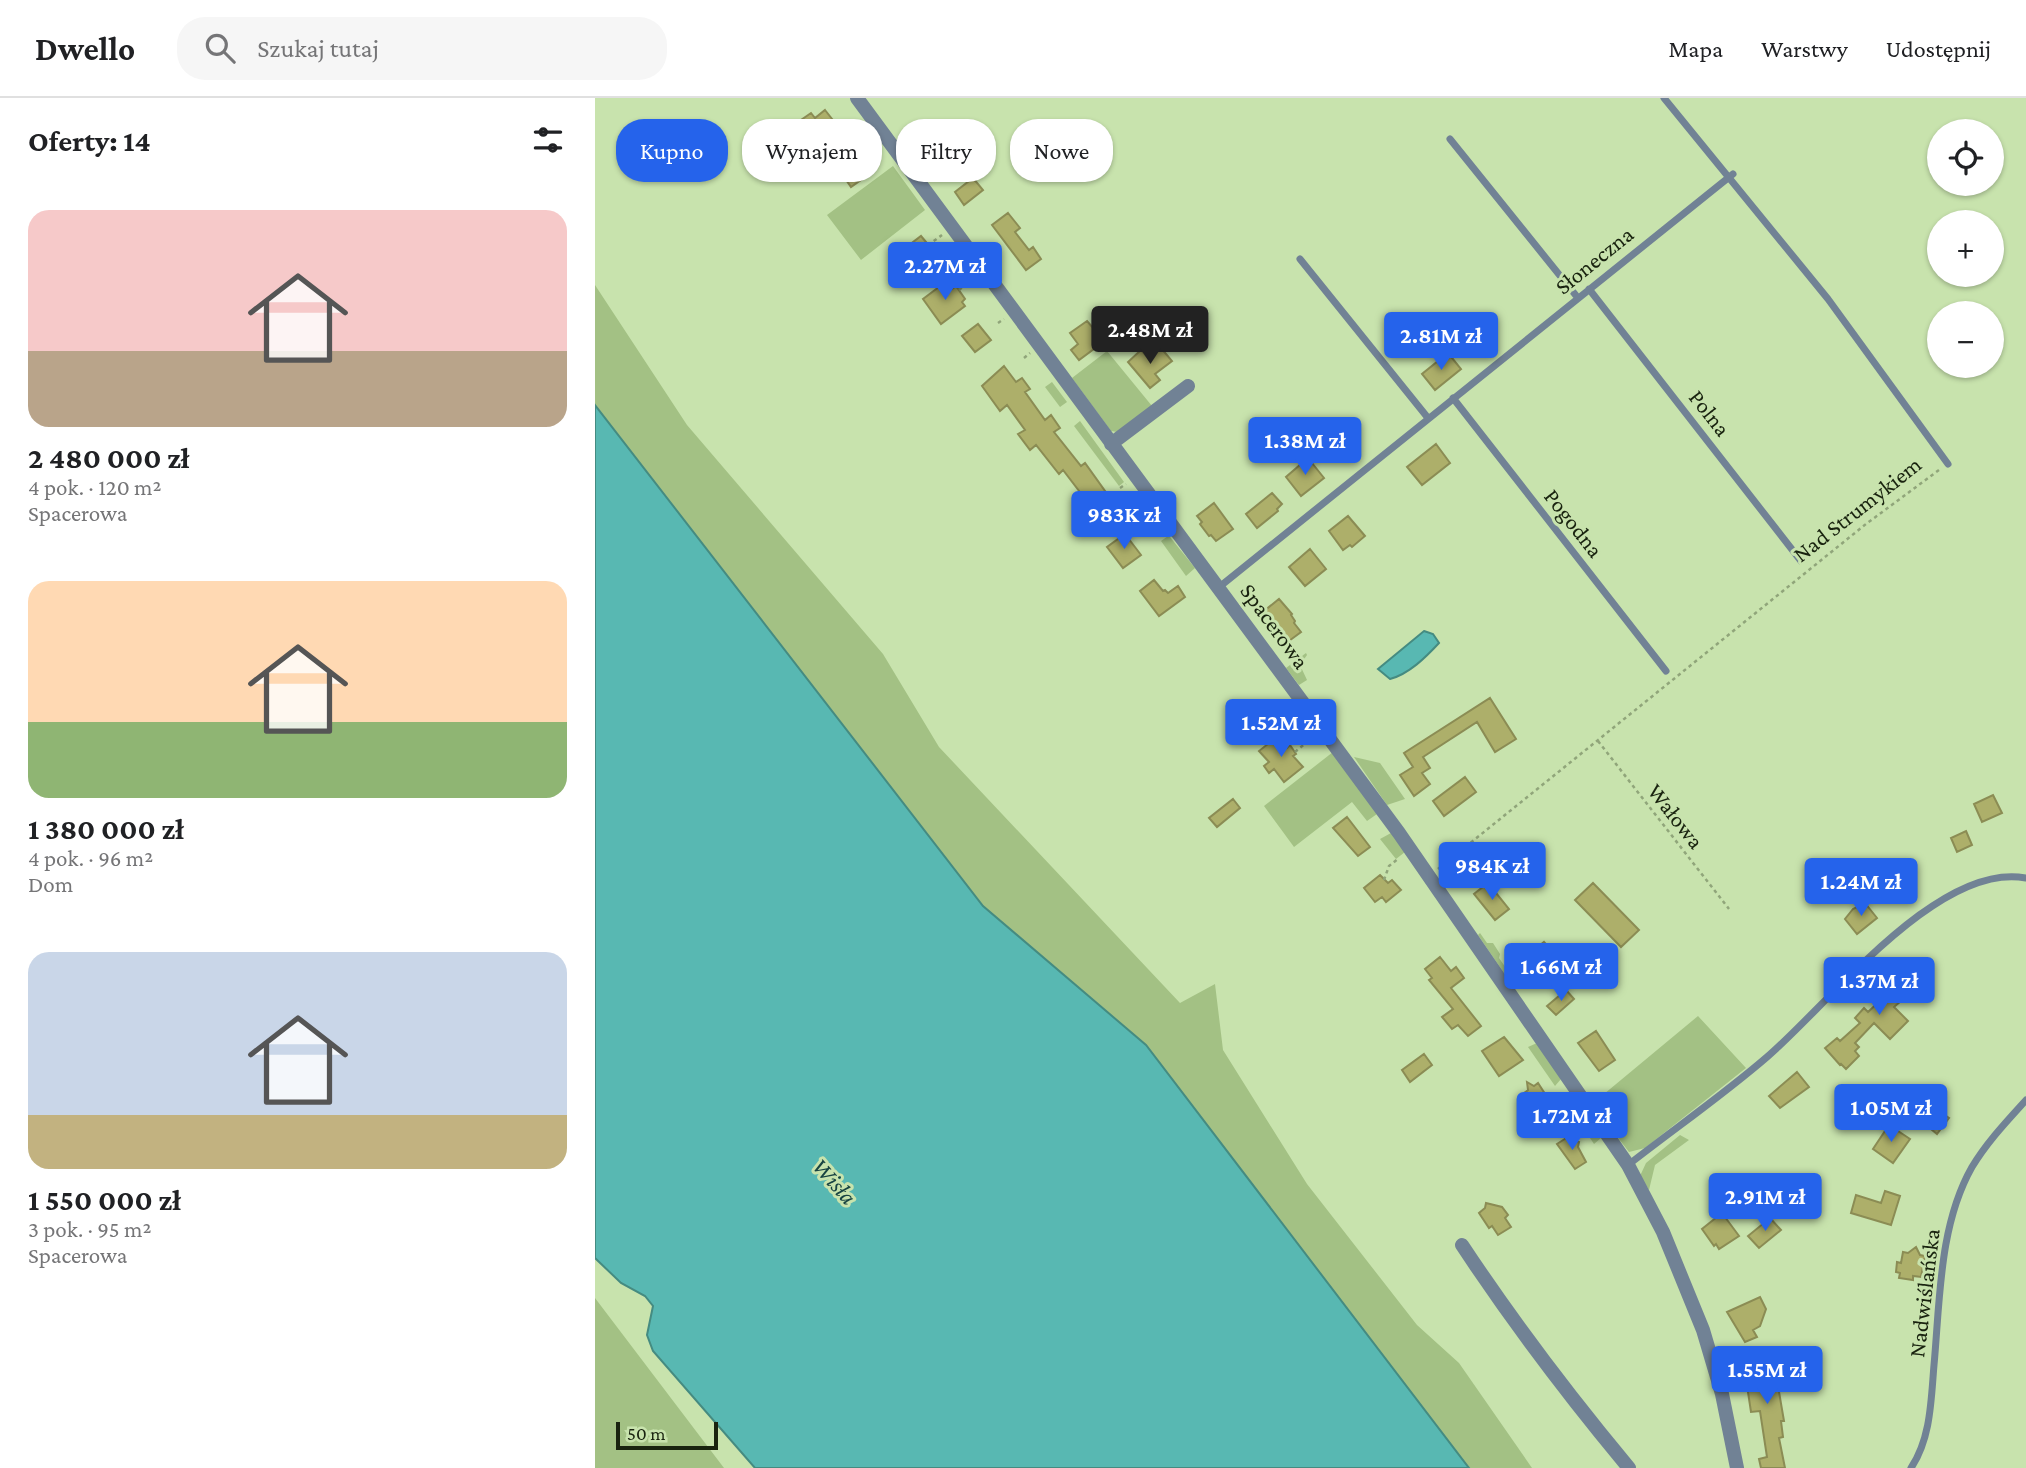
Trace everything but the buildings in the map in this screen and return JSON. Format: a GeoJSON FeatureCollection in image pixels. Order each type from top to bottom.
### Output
{"type":"FeatureCollection","features":[{"type":"Feature","properties":{"kind":"street","name":"Spacerowa"},"geometry":{"type":"LineString","coordinates":[[857,98],[1410,849],[1628,1165],[1663,1232],[1703,1330],[1722,1394],[1737,1468]]}},
{"type":"Feature","properties":{"kind":"street"},"geometry":{"type":"LineString","coordinates":[[1111,444],[1188,386]]}},
{"type":"Feature","properties":{"kind":"street"},"geometry":{"type":"LineString","coordinates":[[1462,1245],[1499,1300],[1581,1410],[1629,1468]]}},
{"type":"Feature","properties":{"kind":"lane","name":"Nad Strumykiem"},"geometry":{"type":"LineString","coordinates":[[1664,98],[1828,299],[1948,464]]}},
{"type":"Feature","properties":{"kind":"lane"},"geometry":{"type":"LineString","coordinates":[[1450,139],[1578,298]]}},
{"type":"Feature","properties":{"kind":"lane","name":"Słoneczna"},"geometry":{"type":"LineString","coordinates":[[1218,588],[1730,176]]}},
{"type":"Feature","properties":{"kind":"lane"},"geometry":{"type":"LineString","coordinates":[[1300,259],[1428,418]]}},
{"type":"Feature","properties":{"kind":"lane","name":"Polna"},"geometry":{"type":"LineString","coordinates":[[1589,289],[1801,561]]}},
{"type":"Feature","properties":{"kind":"lane","name":"Pogodna"},"geometry":{"type":"LineString","coordinates":[[1453,398],[1666,671]]}},
{"type":"Feature","properties":{"kind":"lane"},"geometry":{"type":"LineString","coordinates":[[1628,1165],[1767,1057],[1908,923],[1947,896],[1969,885],[1999,877],[2026,878]]}},
{"type":"Feature","properties":{"kind":"lane","name":"Nadwiślańska"},"geometry":{"type":"LineString","coordinates":[[1911,1468],[1929,1424],[1944,1262],[1953,1215],[1971,1169],[1991,1139],[2026,1100]]}},
{"type":"Feature","properties":{"kind":"path"},"geometry":{"type":"LineString","coordinates":[[928,245],[944,233]]}},
{"type":"Feature","properties":{"kind":"path"},"geometry":{"type":"LineString","coordinates":[[959,290],[977,276]]}},
{"type":"Feature","properties":{"kind":"path","name":"Nad Strumykiem"},"geometry":{"type":"LineString","coordinates":[[1429,876],[1866,524],[1948,464]]}},
{"type":"Feature","properties":{"kind":"path"},"geometry":{"type":"LineString","coordinates":[[1295,752],[1322,729]]}},
{"type":"Feature","properties":{"kind":"path","name":"Wałowa"},"geometry":{"type":"LineString","coordinates":[[1598,741],[1729,909]]}},
{"type":"Feature","properties":{"kind":"path"},"geometry":{"type":"LineString","coordinates":[[1384,880],[1389,866],[1410,849]]}},
{"type":"Feature","properties":{"kind":"green space"},"geometry":{"type":"Polygon","coordinates":[[[893,166],[896,170],[896,182],[905,182],[925,210],[861,260],[827,215],[871,182],[882,182],[882,174],[893,166]]]}},
{"type":"Feature","properties":{"kind":"green space"},"geometry":{"type":"Polygon","coordinates":[[[595,285],[687,425],[883,654],[939,747],[1180,1003],[1215,984],[1223,1050],[1307,1184],[1417,1325],[1459,1363],[1532,1468],[1469,1468],[1146,1045],[983,906],[595,405],[595,285]]]}},
{"type":"Feature","properties":{"kind":"green space"},"geometry":{"type":"Polygon","coordinates":[[[1107,351],[1152,406],[1117,432],[1111,431],[1072,378],[1107,351]]]}},
{"type":"Feature","properties":{"kind":"green space"},"geometry":{"type":"Polygon","coordinates":[[[1052,382],[1067,402],[1060,407],[1045,387],[1052,382]]]}},
{"type":"Feature","properties":{"kind":"green space"},"geometry":{"type":"Polygon","coordinates":[[[1080,421],[1124,482],[1119,486],[1074,426],[1080,421]]]}},
{"type":"Feature","properties":{"kind":"green space"},"geometry":{"type":"Polygon","coordinates":[[[1168,536],[1195,568],[1186,576],[1161,541],[1168,536]]]}},
{"type":"Feature","properties":{"kind":"green space"},"geometry":{"type":"Polygon","coordinates":[[[1306,653],[1300,665],[1307,680],[1299,685],[1286,668],[1306,653]]]}},
{"type":"Feature","properties":{"kind":"green space"},"geometry":{"type":"Polygon","coordinates":[[[1333,752],[1377,814],[1367,821],[1352,802],[1294,847],[1264,806],[1333,752]]]}},
{"type":"Feature","properties":{"kind":"green space"},"geometry":{"type":"Polygon","coordinates":[[[1354,757],[1380,763],[1405,799],[1387,805],[1354,757]]]}},
{"type":"Feature","properties":{"kind":"green space"},"geometry":{"type":"Polygon","coordinates":[[[1391,833],[1405,852],[1396,859],[1380,839],[1391,833]]]}},
{"type":"Feature","properties":{"kind":"green space"},"geometry":{"type":"Polygon","coordinates":[[[1480,933],[1487,943],[1493,943],[1500,954],[1499,958],[1517,984],[1524,988],[1515,989],[1478,935],[1480,933]]]}},
{"type":"Feature","properties":{"kind":"green space"},"geometry":{"type":"Polygon","coordinates":[[[1698,1016],[1746,1068],[1645,1148],[1629,1152],[1592,1104],[1698,1016]]]}},
{"type":"Feature","properties":{"kind":"green space"},"geometry":{"type":"Polygon","coordinates":[[[1537,1043],[1561,1079],[1555,1086],[1528,1047],[1537,1043]]]}},
{"type":"Feature","properties":{"kind":"green space"},"geometry":{"type":"Polygon","coordinates":[[[1575,1100],[1601,1138],[1594,1144],[1567,1103],[1575,1100]]]}},
{"type":"Feature","properties":{"kind":"green space"},"geometry":{"type":"Polygon","coordinates":[[[1680,1135],[1689,1140],[1655,1165],[1649,1190],[1640,1176],[1646,1163],[1680,1135]]]}},
{"type":"Feature","properties":{"kind":"green space"},"geometry":{"type":"Polygon","coordinates":[[[595,1298],[724,1468],[595,1468],[595,1298]]]}},
{"type":"Feature","properties":{"kind":"water","name":"Wisła"},"geometry":{"type":"Polygon","coordinates":[[[595,405],[983,906],[1146,1045],[1469,1468],[755,1468],[653,1351],[647,1335],[653,1306],[645,1296],[621,1283],[595,1258],[595,405]]]}},
{"type":"Feature","properties":{"kind":"water"},"geometry":{"type":"Polygon","coordinates":[[[1424,631],[1433,634],[1439,643],[1417,664],[1390,679],[1378,669],[1424,631]]]}}]}
